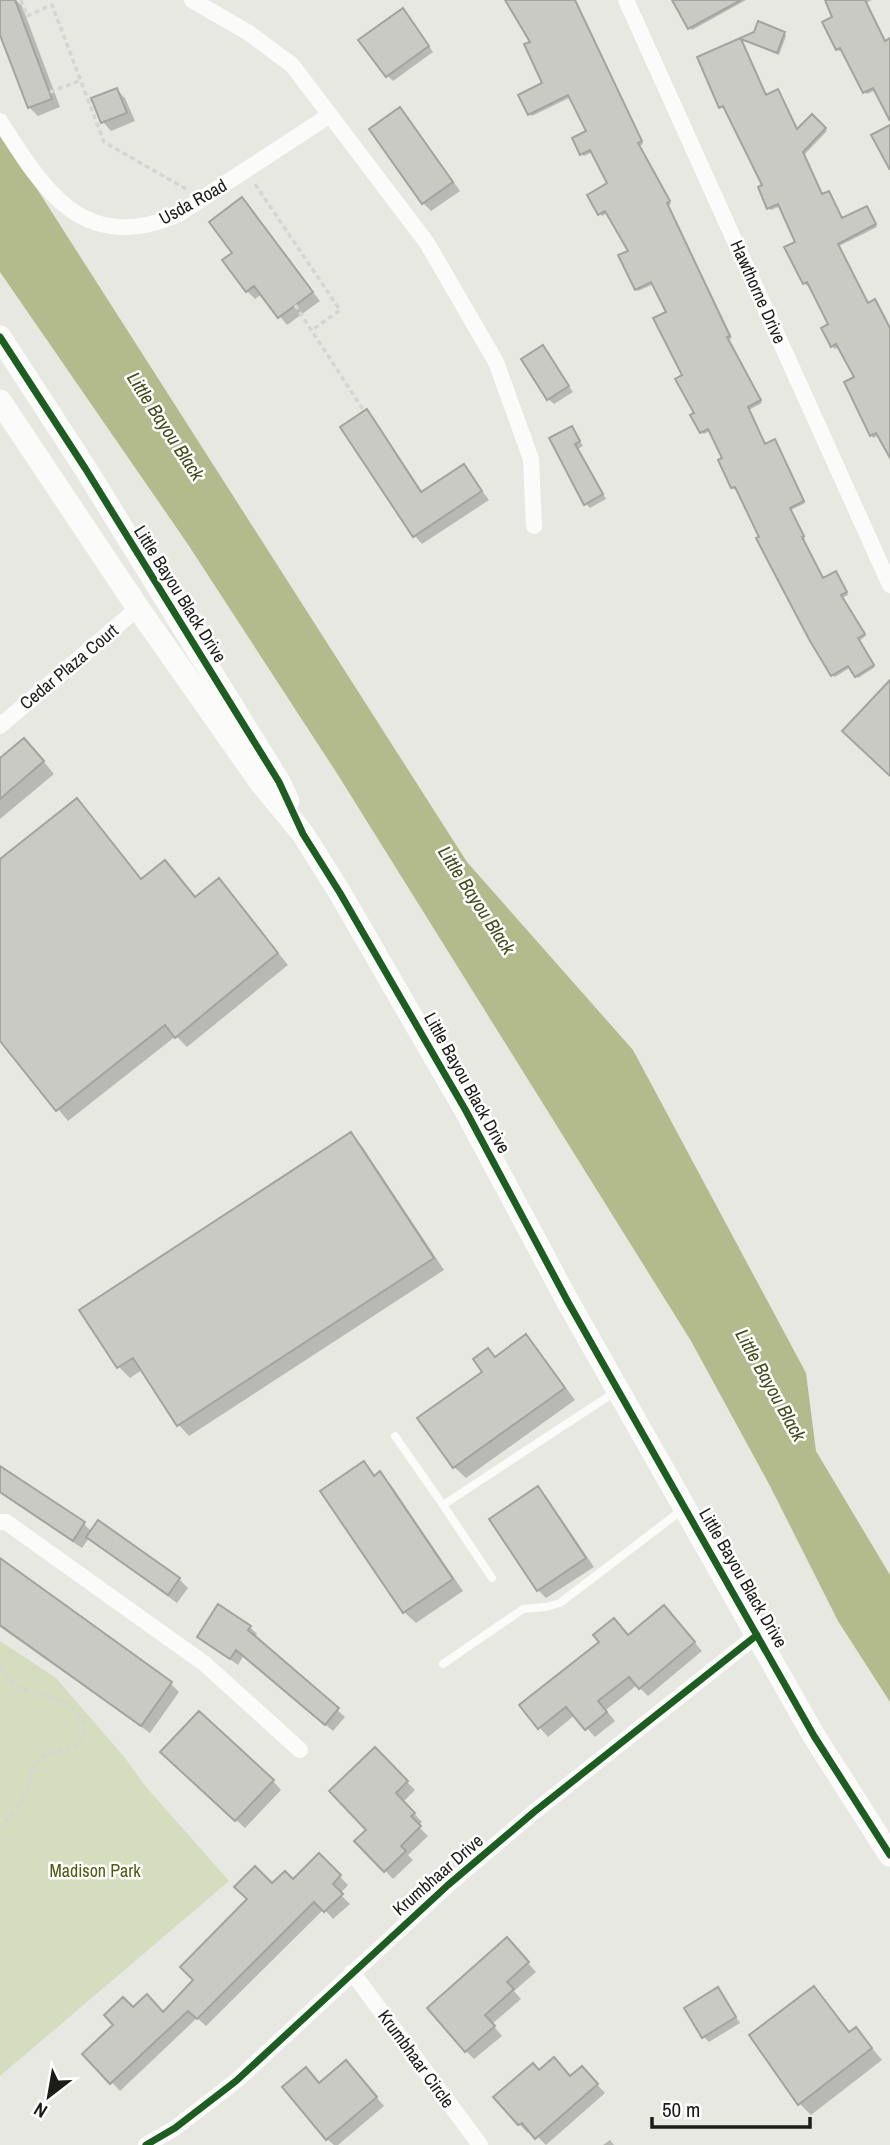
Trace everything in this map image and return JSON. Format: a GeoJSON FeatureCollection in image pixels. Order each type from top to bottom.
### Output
{"type":"FeatureCollection","features":[{"type":"Feature","properties":{"kind":"main road","name":"Little Bayou Black Drive"},"geometry":{"type":"LineString","coordinates":[[0,337],[85,468],[279,782],[303,834],[467,1111],[568,1302],[814,1736],[890,1855]]}},
{"type":"Feature","properties":{"kind":"main road","name":"Little Bayou Black Drive"},"geometry":{"type":"LineString","coordinates":[[0,401],[138,608],[261,783],[303,834]]}},
{"type":"Feature","properties":{"kind":"street"},"geometry":{"type":"LineString","coordinates":[[192,0],[249,33],[292,65],[427,243],[496,362],[531,459],[534,526]]}},
{"type":"Feature","properties":{"kind":"street","name":"Hawthorne Drive"},"geometry":{"type":"LineString","coordinates":[[626,0],[890,585]]}},
{"type":"Feature","properties":{"kind":"street","name":"Usda Road"},"geometry":{"type":"LineString","coordinates":[[0,121],[48,190],[71,212],[102,226],[134,228],[155,224],[177,215],[330,115]]}},
{"type":"Feature","properties":{"kind":"street","name":"Cedar Plaza Court"},"geometry":{"type":"LineString","coordinates":[[0,726],[138,608]]}},
{"type":"Feature","properties":{"kind":"street"},"geometry":{"type":"LineString","coordinates":[[0,1522],[6,1522],[205,1664],[300,1750]]}},
{"type":"Feature","properties":{"kind":"street","name":"Krumbhaar Drive"},"geometry":{"type":"LineString","coordinates":[[146,2145],[175,2128],[236,2081],[448,1885],[534,1812],[757,1635]]}},
{"type":"Feature","properties":{"kind":"street","name":"Krumbhaar Circle"},"geometry":{"type":"LineString","coordinates":[[352,1972],[480,2145]]}},
{"type":"Feature","properties":{"kind":"lane"},"geometry":{"type":"LineString","coordinates":[[443,1505],[618,1390]]}},
{"type":"Feature","properties":{"kind":"lane"},"geometry":{"type":"LineString","coordinates":[[396,1436],[492,1578]]}},
{"type":"Feature","properties":{"kind":"lane"},"geometry":{"type":"LineString","coordinates":[[443,1664],[523,1609],[560,1603],[685,1508]]}},
{"type":"Feature","properties":{"kind":"path"},"geometry":{"type":"LineString","coordinates":[[21,0],[27,16],[52,5],[104,142],[203,199]]}},
{"type":"Feature","properties":{"kind":"path"},"geometry":{"type":"LineString","coordinates":[[50,92],[81,80]]}},
{"type":"Feature","properties":{"kind":"path"},"geometry":{"type":"LineString","coordinates":[[246,171],[341,310],[312,330]]}},
{"type":"Feature","properties":{"kind":"path"},"geometry":{"type":"LineString","coordinates":[[295,305],[363,411]]}},
{"type":"Feature","properties":{"kind":"path"},"geometry":{"type":"LineString","coordinates":[[0,1667],[16,1687],[68,1703],[85,1724],[82,1739],[73,1748],[47,1754],[36,1762],[18,1810],[0,1826]]}},
{"type":"Feature","properties":{"kind":"green space","name":"Madison Park"},"geometry":{"type":"Polygon","coordinates":[[[0,1641],[56,1678],[125,1758],[146,1787],[229,1881],[0,2076],[0,1641]]]}},
{"type":"Feature","properties":{"kind":"water","name":"Little Bayou Black"},"geometry":{"type":"Polygon","coordinates":[[[0,131],[467,862],[633,1050],[806,1373],[816,1451],[890,1575],[890,1702],[838,1621],[770,1486],[691,1341],[338,775],[187,543],[0,272],[0,131]]]}},
{"type":"Feature","properties":{"kind":"building"},"geometry":{"type":"Polygon","coordinates":[[[0,0],[15,0],[52,99],[28,108],[0,35],[0,0]]]}},
{"type":"Feature","properties":{"kind":"building"},"geometry":{"type":"Polygon","coordinates":[[[505,0],[575,0],[642,141],[638,143],[670,201],[667,203],[730,336],[727,337],[761,400],[748,407],[765,444],[775,439],[804,501],[790,508],[804,536],[802,537],[823,578],[836,571],[847,592],[841,595],[865,634],[858,638],[874,665],[855,677],[848,666],[831,676],[756,538],[759,537],[735,487],[731,488],[718,460],[722,458],[708,429],[700,433],[690,415],[694,413],[675,379],[682,375],[653,318],[666,312],[651,282],[635,290],[618,255],[628,251],[605,211],[598,215],[587,195],[607,183],[590,150],[580,155],[572,138],[586,131],[568,95],[528,115],[518,95],[542,83],[524,44],[530,42],[505,0]]]}},
{"type":"Feature","properties":{"kind":"building"},"geometry":{"type":"Polygon","coordinates":[[[672,0],[741,0],[688,29],[672,0]]]}},
{"type":"Feature","properties":{"kind":"building"},"geometry":{"type":"Polygon","coordinates":[[[825,0],[865,0],[885,41],[890,38],[890,121],[873,88],[863,93],[840,48],[836,50],[822,22],[832,17],[825,0]]]}},
{"type":"Feature","properties":{"kind":"building"},"geometry":{"type":"Polygon","coordinates":[[[403,8],[429,46],[386,77],[358,40],[403,8]]]}},
{"type":"Feature","properties":{"kind":"building"},"geometry":{"type":"Polygon","coordinates":[[[758,21],[785,32],[777,53],[741,39],[766,95],[778,89],[797,129],[812,114],[826,128],[803,152],[822,194],[829,191],[842,218],[867,206],[876,224],[838,244],[868,303],[875,299],[890,328],[890,458],[876,433],[870,436],[844,382],[854,377],[836,344],[831,347],[821,328],[828,324],[807,282],[803,284],[784,247],[795,242],[778,204],[767,209],[758,187],[762,185],[723,106],[719,108],[697,57],[754,32],[758,21]]]}},
{"type":"Feature","properties":{"kind":"building"},"geometry":{"type":"Polygon","coordinates":[[[117,88],[127,113],[101,123],[91,98],[117,88]]]}},
{"type":"Feature","properties":{"kind":"building"},"geometry":{"type":"Polygon","coordinates":[[[400,107],[453,182],[422,204],[369,129],[400,107]]]}},
{"type":"Feature","properties":{"kind":"building"},"geometry":{"type":"Polygon","coordinates":[[[890,125],[890,170],[871,135],[890,125]]]}},
{"type":"Feature","properties":{"kind":"building"},"geometry":{"type":"Polygon","coordinates":[[[242,197],[313,292],[278,318],[254,286],[246,292],[222,260],[232,253],[209,222],[242,197]]]}},
{"type":"Feature","properties":{"kind":"building"},"geometry":{"type":"Polygon","coordinates":[[[543,345],[569,386],[547,400],[521,359],[543,345]]]}},
{"type":"Feature","properties":{"kind":"building"},"geometry":{"type":"Polygon","coordinates":[[[367,409],[421,492],[464,464],[482,491],[413,537],[340,427],[367,409]]]}},
{"type":"Feature","properties":{"kind":"building"},"geometry":{"type":"Polygon","coordinates":[[[572,426],[580,441],[575,444],[603,494],[584,505],[549,438],[572,426]]]}},
{"type":"Feature","properties":{"kind":"building"},"geometry":{"type":"Polygon","coordinates":[[[890,680],[890,776],[842,731],[890,680]]]}},
{"type":"Feature","properties":{"kind":"building"},"geometry":{"type":"Polygon","coordinates":[[[24,738],[44,761],[0,799],[0,758],[24,738]]]}},
{"type":"Feature","properties":{"kind":"building"},"geometry":{"type":"Polygon","coordinates":[[[77,798],[141,879],[165,860],[195,897],[219,878],[278,953],[175,1038],[165,1025],[56,1111],[0,1041],[0,859],[77,798]]]}},
{"type":"Feature","properties":{"kind":"building"},"geometry":{"type":"Polygon","coordinates":[[[351,1132],[434,1258],[177,1426],[133,1358],[117,1368],[79,1310],[351,1132]]]}},
{"type":"Feature","properties":{"kind":"building"},"geometry":{"type":"Polygon","coordinates":[[[526,1334],[565,1388],[453,1468],[417,1418],[482,1372],[473,1359],[488,1348],[495,1357],[526,1334]]]}},
{"type":"Feature","properties":{"kind":"building"},"geometry":{"type":"Polygon","coordinates":[[[364,1461],[374,1476],[380,1471],[453,1579],[403,1613],[320,1491],[364,1461]]]}},
{"type":"Feature","properties":{"kind":"building"},"geometry":{"type":"Polygon","coordinates":[[[0,1466],[85,1522],[73,1541],[0,1492],[0,1466]]]}},
{"type":"Feature","properties":{"kind":"building"},"geometry":{"type":"Polygon","coordinates":[[[538,1486],[586,1558],[537,1591],[489,1519],[538,1486]]]}},
{"type":"Feature","properties":{"kind":"building"},"geometry":{"type":"Polygon","coordinates":[[[98,1520],[180,1578],[168,1595],[86,1537],[98,1520]]]}},
{"type":"Feature","properties":{"kind":"building"},"geometry":{"type":"Polygon","coordinates":[[[0,1558],[172,1682],[141,1726],[0,1625],[0,1558]]]}},
{"type":"Feature","properties":{"kind":"building"},"geometry":{"type":"Polygon","coordinates":[[[218,1604],[251,1626],[248,1630],[339,1708],[325,1725],[236,1650],[230,1659],[197,1637],[218,1604]]]}},
{"type":"Feature","properties":{"kind":"building"},"geometry":{"type":"Polygon","coordinates":[[[664,1605],[695,1642],[639,1689],[629,1677],[598,1701],[607,1712],[585,1730],[566,1707],[538,1729],[519,1705],[599,1642],[593,1635],[614,1618],[628,1635],[664,1605]]]}},
{"type":"Feature","properties":{"kind":"building"},"geometry":{"type":"Polygon","coordinates":[[[199,1711],[274,1780],[235,1821],[160,1752],[199,1711]]]}},
{"type":"Feature","properties":{"kind":"building"},"geometry":{"type":"Polygon","coordinates":[[[375,1747],[408,1781],[396,1793],[415,1813],[411,1816],[421,1826],[401,1846],[406,1851],[384,1872],[354,1841],[366,1830],[329,1791],[375,1747]]]}},
{"type":"Feature","properties":{"kind":"building"},"geometry":{"type":"Polygon","coordinates":[[[319,1853],[341,1875],[333,1884],[343,1894],[324,1912],[314,1902],[197,2019],[188,2011],[110,2084],[82,2054],[113,2025],[104,2015],[123,1997],[133,2007],[147,1994],[163,2012],[193,1980],[180,1967],[247,1899],[234,1887],[255,1866],[272,1883],[285,1871],[293,1879],[319,1853]]]}},
{"type":"Feature","properties":{"kind":"building"},"geometry":{"type":"Polygon","coordinates":[[[507,1937],[529,1962],[507,1982],[514,1989],[485,2015],[495,2026],[465,2052],[427,2008],[507,1937]]]}},
{"type":"Feature","properties":{"kind":"building"},"geometry":{"type":"Polygon","coordinates":[[[814,1986],[849,2032],[856,2027],[872,2048],[798,2105],[749,2035],[814,1986]]]}},
{"type":"Feature","properties":{"kind":"building"},"geometry":{"type":"Polygon","coordinates":[[[718,1987],[736,2017],[702,2038],[684,2008],[718,1987]]]}},
{"type":"Feature","properties":{"kind":"building"},"geometry":{"type":"Polygon","coordinates":[[[554,2057],[570,2076],[582,2066],[598,2084],[535,2139],[522,2123],[518,2125],[493,2097],[533,2063],[539,2070],[554,2057]]]}},
{"type":"Feature","properties":{"kind":"building"},"geometry":{"type":"Polygon","coordinates":[[[346,2060],[377,2097],[326,2140],[282,2087],[306,2067],[319,2083],[346,2060]]]}},
{"type":"Feature","properties":{"kind":"cycle path"},"geometry":{"type":"LineString","coordinates":[[0,337],[85,468],[279,782],[303,834],[466,1111],[568,1302],[814,1736],[890,1855]]}},
{"type":"Feature","properties":{"kind":"cycle path"},"geometry":{"type":"LineString","coordinates":[[146,2145],[175,2128],[236,2081],[448,1885],[534,1812],[757,1635]]}}]}
